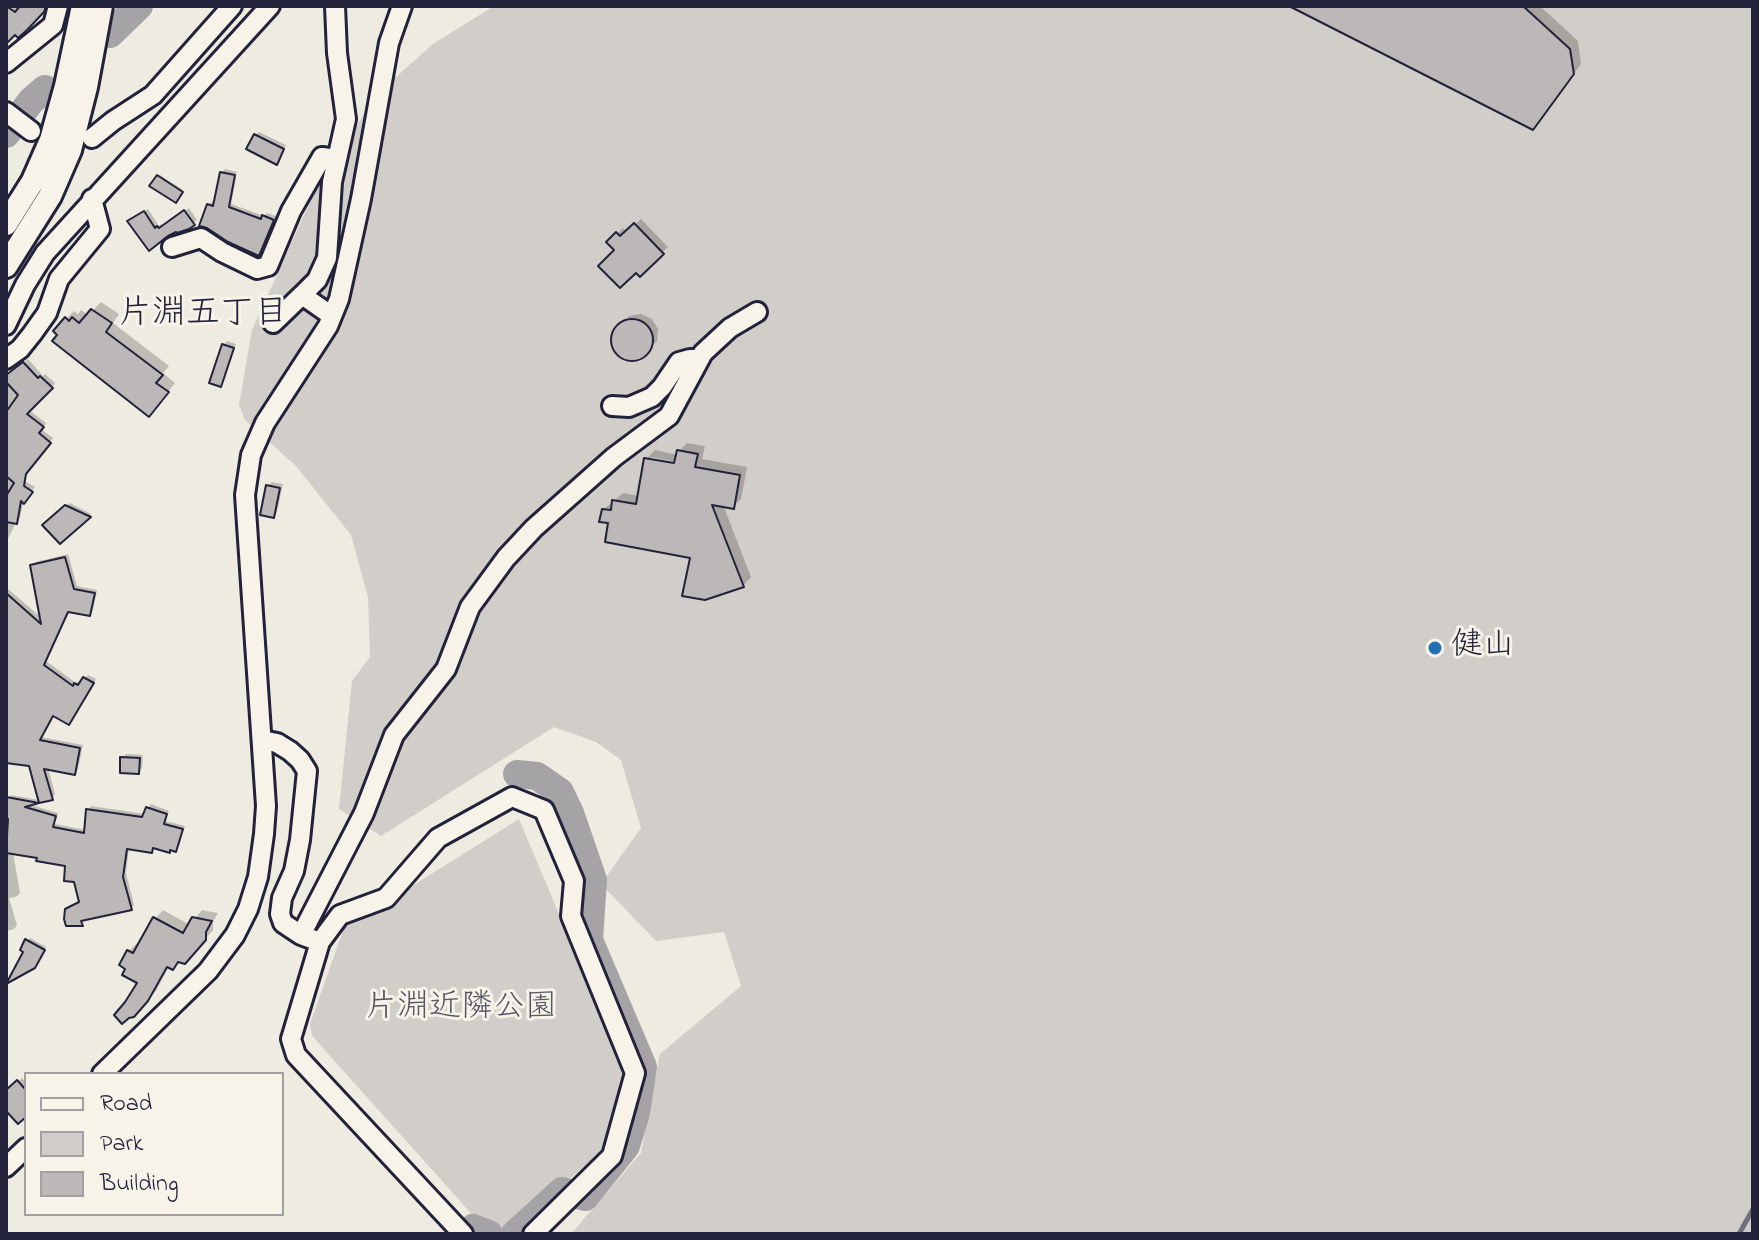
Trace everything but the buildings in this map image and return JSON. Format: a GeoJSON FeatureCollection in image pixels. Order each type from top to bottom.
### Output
{"type":"FeatureCollection","features":[{"type":"Feature","properties":{"kind":"main road"},"geometry":{"type":"LineString","coordinates":[[6,224],[33,181],[51,140],[83,6]]}},
{"type":"Feature","properties":{"kind":"main road"},"geometry":{"type":"LineString","coordinates":[[6,266],[50,196],[70,150],[101,6]]}},
{"type":"Feature","properties":{"kind":"street"},"geometry":{"type":"LineString","coordinates":[[9,55],[53,25],[58,6]]}},
{"type":"Feature","properties":{"kind":"street"},"geometry":{"type":"LineString","coordinates":[[92,138],[153,95],[232,6]]}},
{"type":"Feature","properties":{"kind":"street"},"geometry":{"type":"LineString","coordinates":[[6,325],[45,253],[270,6]]}},
{"type":"Feature","properties":{"kind":"street"},"geometry":{"type":"LineString","coordinates":[[273,323],[317,280],[327,258],[332,182],[346,119],[337,53],[335,6]]}},
{"type":"Feature","properties":{"kind":"street"},"geometry":{"type":"LineString","coordinates":[[104,1072],[208,971],[235,935],[248,909],[258,877],[266,806],[245,495],[251,455],[265,423],[328,326],[339,299],[361,199],[389,43],[402,6]]}},
{"type":"Feature","properties":{"kind":"street"},"geometry":{"type":"LineString","coordinates":[[6,112],[31,131]]}},
{"type":"Feature","properties":{"kind":"street"},"geometry":{"type":"LineString","coordinates":[[172,247],[201,238],[257,269],[268,266],[291,211],[322,157],[337,159]]}},
{"type":"Feature","properties":{"kind":"street"},"geometry":{"type":"LineString","coordinates":[[6,359],[20,349],[32,334],[47,313],[59,279],[100,229],[92,199]]}},
{"type":"Feature","properties":{"kind":"street"},"geometry":{"type":"LineString","coordinates":[[302,295],[332,316]]}},
{"type":"Feature","properties":{"kind":"street"},"geometry":{"type":"LineString","coordinates":[[301,935],[364,813],[394,735],[446,669],[470,607],[506,558],[534,528],[614,457],[669,416],[703,353],[730,328],[757,312]]}},
{"type":"Feature","properties":{"kind":"street"},"geometry":{"type":"LineString","coordinates":[[612,406],[629,407],[643,402],[662,387],[679,362],[699,359]]}},
{"type":"Feature","properties":{"kind":"street"},"geometry":{"type":"LineString","coordinates":[[262,740],[277,743],[290,751],[307,771],[300,840],[280,914],[283,923],[301,935],[320,942]]}},
{"type":"Feature","properties":{"kind":"street"},"geometry":{"type":"LineString","coordinates":[[463,1234],[296,1055],[291,1039],[320,942],[340,915],[386,898],[438,838],[512,797],[544,810],[574,881],[571,916],[635,1073],[612,1156],[533,1234]]}},
{"type":"Feature","properties":{"kind":"street"},"geometry":{"type":"LineString","coordinates":[[6,1167],[24,1150]]}},
{"type":"Feature","properties":{"kind":"green space"},"geometry":{"type":"Polygon","coordinates":[[[494,6],[1753,6],[1753,1234],[571,1234],[641,1153],[660,1054],[741,986],[724,932],[656,941],[601,884],[641,828],[621,760],[596,742],[554,727],[381,836],[339,809],[352,681],[370,657],[368,597],[351,535],[296,466],[245,420],[239,405],[252,330],[315,191],[328,170],[378,93],[433,44],[494,6]]]}},
{"type":"Feature","properties":{"kind":"green space","name":"片淵近隣公園"},"geometry":{"type":"Polygon","coordinates":[[[519,819],[626,1073],[606,1147],[517,1225],[496,1229],[478,1221],[321,1046],[312,1035],[310,1024],[346,922],[385,903],[519,819]]]}},
{"type":"Feature","properties":{"kind":"waterway"},"geometry":{"type":"LineString","coordinates":[[110,34],[139,6]]}},
{"type":"Feature","properties":{"kind":"waterway"},"geometry":{"type":"LineString","coordinates":[[6,134],[31,101],[45,89]]}},
{"type":"Feature","properties":{"kind":"waterway"},"geometry":{"type":"LineString","coordinates":[[515,1234],[562,1191],[585,1197],[626,1146],[636,1113],[643,1067],[589,940],[593,880],[570,813],[560,792],[537,776],[517,774]]}},
{"type":"Feature","properties":{"kind":"waterway"},"geometry":{"type":"LineString","coordinates":[[1739,1234],[1753,1209]]}},
{"type":"Feature","properties":{"kind":"waterway"},"geometry":{"type":"LineString","coordinates":[[467,1234],[473,1228],[489,1234]]}},
{"type":"Feature","properties":{"kind":"place","name":"健山"},"geometry":{"type":"Point","coordinates":[1435,648]}},
{"type":"Feature","properties":{"kind":"district","name":"片淵五丁目"},"geometry":{"type":"Point","coordinates":[203,316]}}]}
